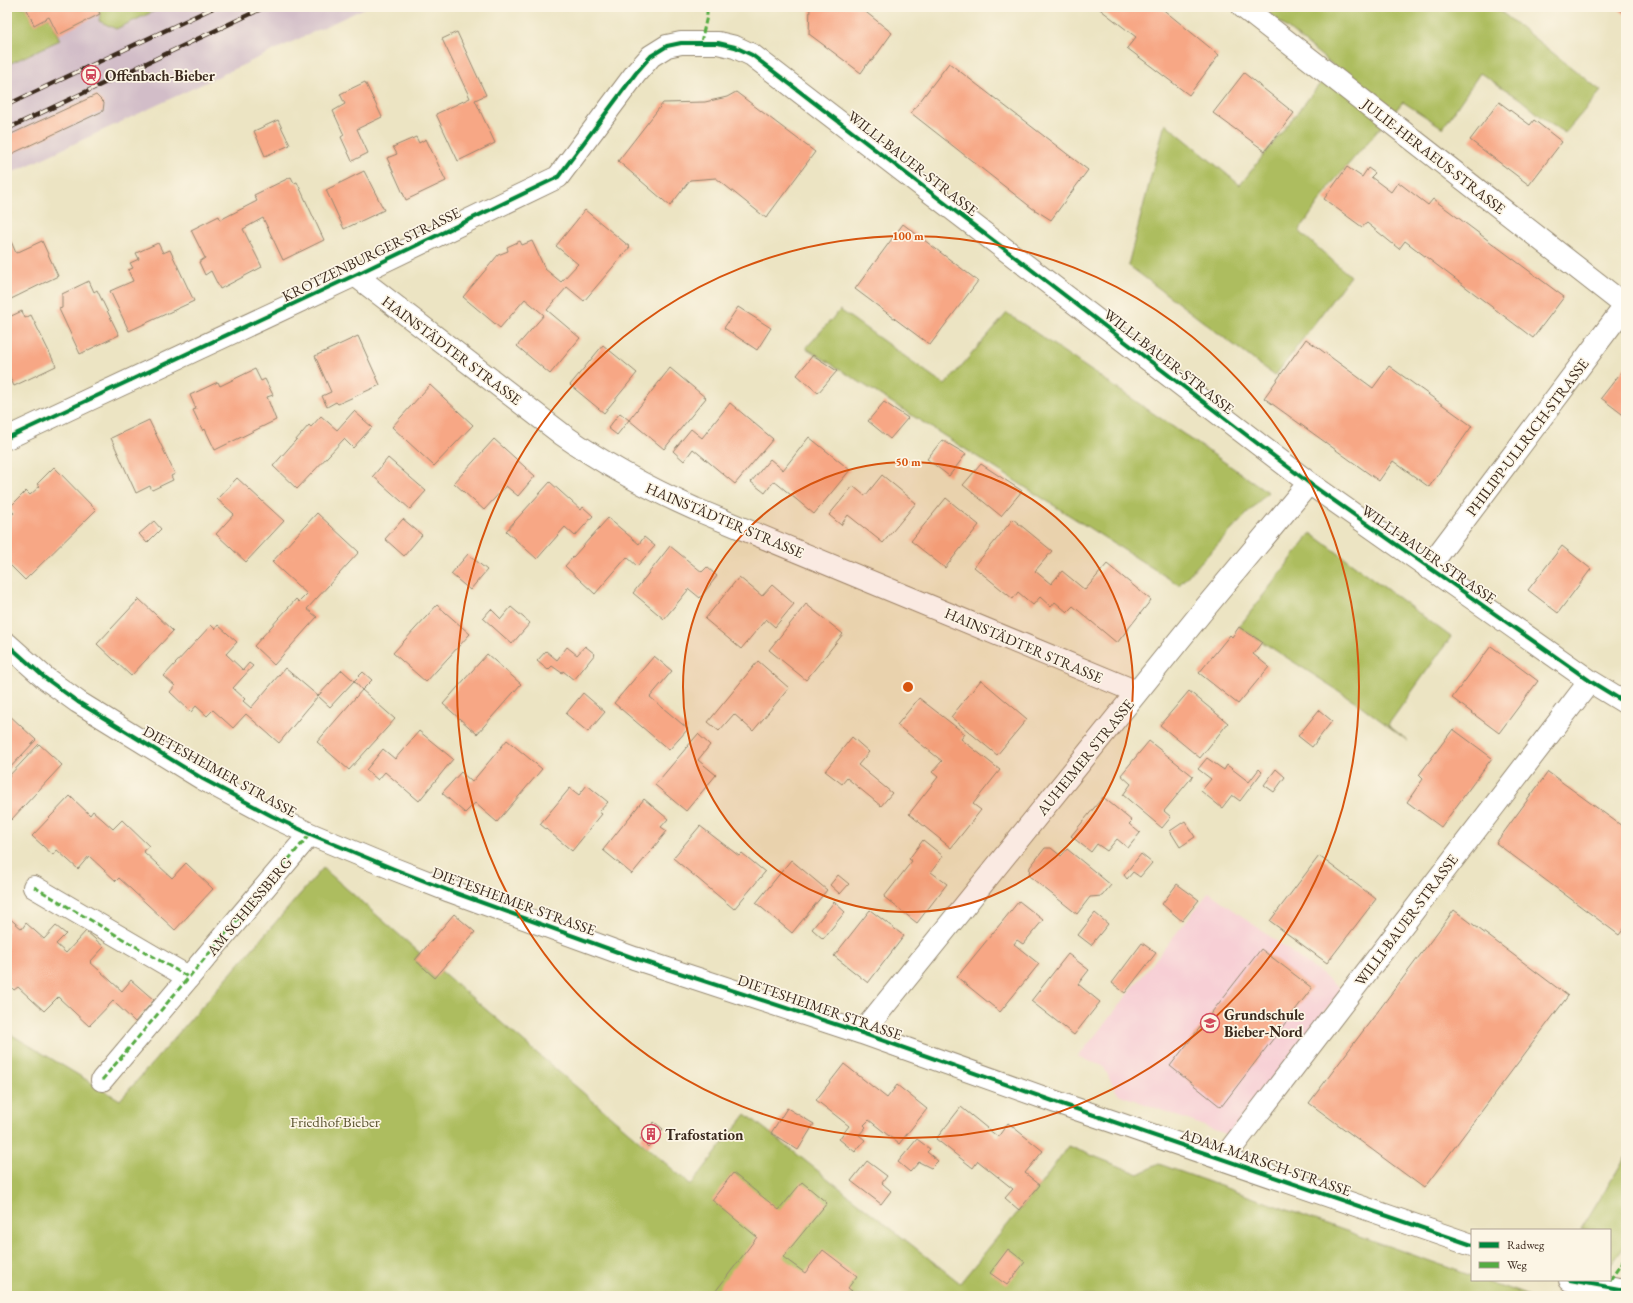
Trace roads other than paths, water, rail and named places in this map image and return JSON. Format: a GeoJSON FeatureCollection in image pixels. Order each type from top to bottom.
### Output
{"type":"FeatureCollection","features":[{"type":"Feature","properties":{"kind":"street","name":"JULIE-HERAEUS-STRASSE"},"geometry":{"type":"LineString","coordinates":[[1243,7],[1626,306]]}},
{"type":"Feature","properties":{"kind":"street","name":"KROTZENBURGER STRASSE"},"geometry":{"type":"LineString","coordinates":[[7,438],[355,276],[558,177],[611,105],[651,56],[667,46],[681,43],[701,42]]}},
{"type":"Feature","properties":{"kind":"street","name":"WILLI-BAUER-STRASSE"},"geometry":{"type":"LineString","coordinates":[[701,42],[718,43],[735,47],[752,55],[1309,483],[1428,568],[1590,680],[1626,703]]}},
{"type":"Feature","properties":{"kind":"street","name":"HAINSTÄDTER STRASSE"},"geometry":{"type":"LineString","coordinates":[[355,276],[562,435],[642,484],[702,512],[1137,692]]}},
{"type":"Feature","properties":{"kind":"street","name":"PHILIPP-ULLRICH-STRASSE"},"geometry":{"type":"LineString","coordinates":[[1428,568],[1626,306]]}},
{"type":"Feature","properties":{"kind":"street","name":"AUHEIMER STRASSE"},"geometry":{"type":"LineString","coordinates":[[862,1033],[1205,608],[1309,483]]}},
{"type":"Feature","properties":{"kind":"street","name":"DIETESHEIMER STRASSE"},"geometry":{"type":"LineString","coordinates":[[7,644],[45,678],[108,721],[203,779],[272,816],[310,834],[450,891],[634,958],[862,1033],[1053,1101]]}},
{"type":"Feature","properties":{"kind":"street","name":"WILLI-BAUER-STRASSE"},"geometry":{"type":"LineString","coordinates":[[1223,1160],[1590,680]]}},
{"type":"Feature","properties":{"kind":"street","name":"AM SCHIESSBERG"},"geometry":{"type":"LineString","coordinates":[[102,1080],[310,834]]}},
{"type":"Feature","properties":{"kind":"street"},"geometry":{"type":"LineString","coordinates":[[34,887],[188,977]]}},
{"type":"Feature","properties":{"kind":"street","name":"ADAM-MARSCH-STRASSE"},"geometry":{"type":"LineString","coordinates":[[1053,1101],[1471,1245]]}},
{"type":"Feature","properties":{"kind":"street"},"geometry":{"type":"LineString","coordinates":[[1575,1281],[1626,1289]]}},
{"type":"Feature","properties":{"kind":"railway"},"geometry":{"type":"LineString","coordinates":[[7,105],[215,7]]}},
{"type":"Feature","properties":{"kind":"railway"},"geometry":{"type":"LineString","coordinates":[[7,129],[265,7]]}},
{"type":"Feature","properties":{"kind":"place","name":"Offenbach-Bieber"},"geometry":{"type":"Point","coordinates":[91,75]}},
{"type":"Feature","properties":{"kind":"place","name":"Grundschule Bieber-Nord"},"geometry":{"type":"Point","coordinates":[1210,1023]}},
{"type":"Feature","properties":{"kind":"place","name":"Trafostation"},"geometry":{"type":"Point","coordinates":[651,1134]}},
{"type":"Feature","properties":{"kind":"park label","name":"Friedhof Bieber"},"geometry":{"type":"Point","coordinates":[335,1121]}}]}
